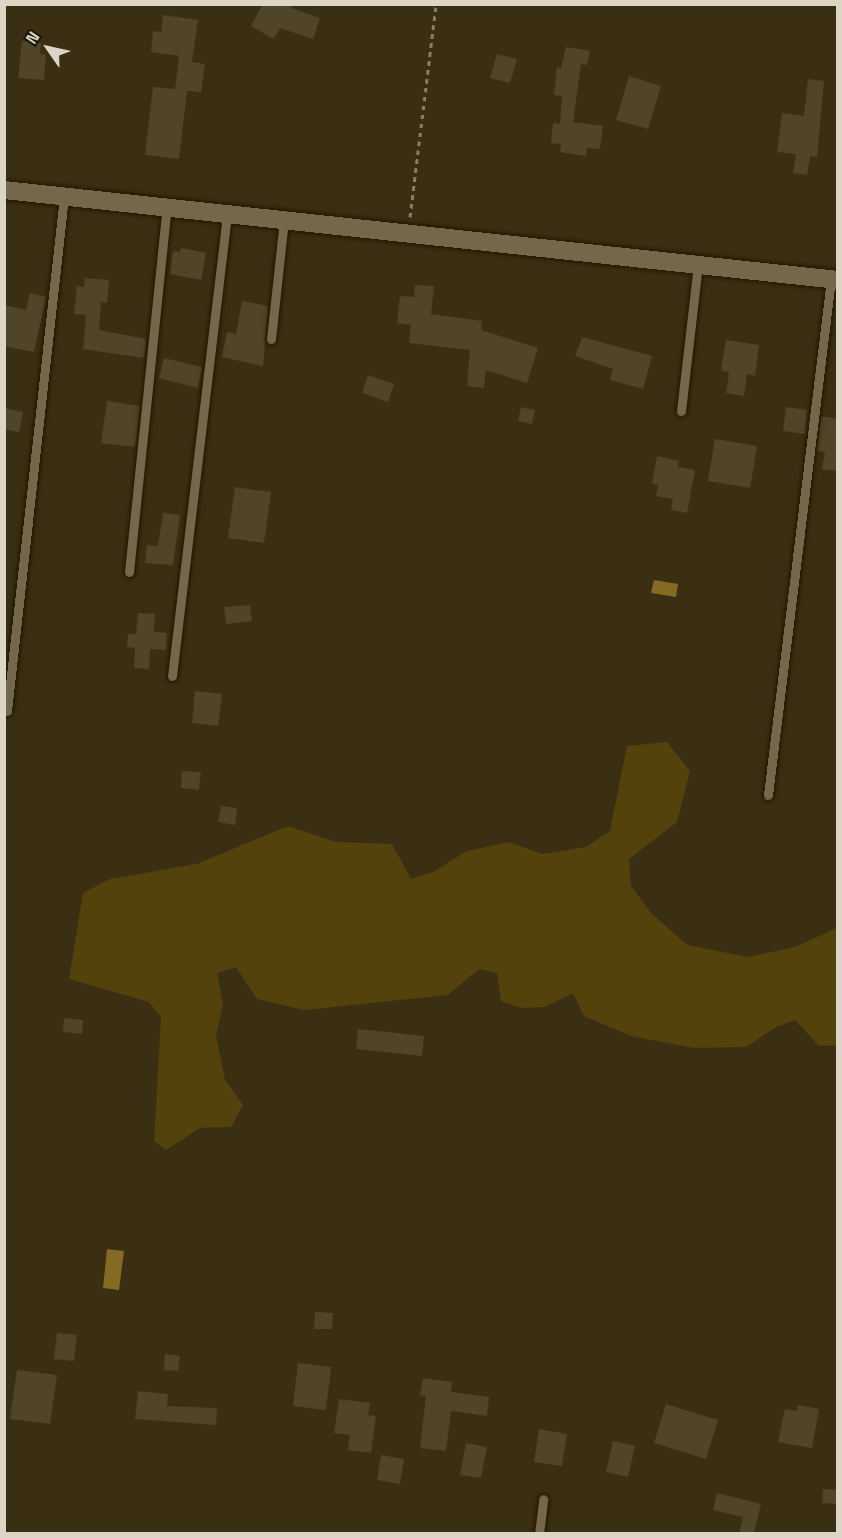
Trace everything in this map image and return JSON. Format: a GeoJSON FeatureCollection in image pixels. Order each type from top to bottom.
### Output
{"type":"FeatureCollection","features":[{"type":"Feature","properties":{"kind":"street"},"geometry":{"type":"LineString","coordinates":[[4,190],[168,206],[407,236],[698,263],[834,279]]}},
{"type":"Feature","properties":{"kind":"lane"},"geometry":{"type":"LineString","coordinates":[[7,711],[64,196]]}},
{"type":"Feature","properties":{"kind":"lane"},"geometry":{"type":"LineString","coordinates":[[129,572],[168,206]]}},
{"type":"Feature","properties":{"kind":"lane"},"geometry":{"type":"LineString","coordinates":[[172,676],[226,214]]}},
{"type":"Feature","properties":{"kind":"lane"},"geometry":{"type":"LineString","coordinates":[[271,339],[284,220]]}},
{"type":"Feature","properties":{"kind":"lane"},"geometry":{"type":"LineString","coordinates":[[681,411],[698,263]]}},
{"type":"Feature","properties":{"kind":"lane"},"geometry":{"type":"LineString","coordinates":[[768,795],[834,279]]}},
{"type":"Feature","properties":{"kind":"lane"},"geometry":{"type":"LineString","coordinates":[[539,1533],[543,1499]]}},
{"type":"Feature","properties":{"kind":"path"},"geometry":{"type":"LineString","coordinates":[[407,236],[436,4]]}},
{"type":"Feature","properties":{"kind":"shaded area"},"geometry":{"type":"Polygon","coordinates":[[[654,580],[678,584],[676,597],[651,593],[654,580]]]}},
{"type":"Feature","properties":{"kind":"shaded area"},"geometry":{"type":"Polygon","coordinates":[[[667,742],[690,771],[677,822],[629,859],[631,886],[651,913],[687,945],[748,957],[795,947],[837,928],[837,1045],[819,1046],[795,1020],[776,1027],[746,1047],[694,1048],[631,1036],[584,1016],[573,993],[545,1007],[521,1008],[501,1001],[497,973],[479,969],[448,995],[304,1010],[257,999],[236,967],[217,973],[223,1005],[216,1035],[225,1080],[243,1105],[231,1127],[200,1128],[166,1150],[154,1141],[161,1017],[149,1002],[69,979],[83,893],[110,879],[197,864],[288,826],[336,842],[392,844],[411,879],[433,872],[467,851],[509,842],[542,854],[586,847],[610,831],[627,746],[667,742]]]}},
{"type":"Feature","properties":{"kind":"shaded area"},"geometry":{"type":"Polygon","coordinates":[[[107,1249],[124,1251],[119,1290],[103,1288],[107,1249]]]}},
{"type":"Feature","properties":{"kind":"building"},"geometry":{"type":"Polygon","coordinates":[[[263,4],[293,4],[291,8],[320,18],[313,39],[280,28],[274,39],[251,26],[263,4]]]}},
{"type":"Feature","properties":{"kind":"building"},"geometry":{"type":"Polygon","coordinates":[[[163,15],[198,20],[192,62],[205,64],[201,92],[187,91],[179,159],[145,155],[153,87],[175,89],[179,56],[151,52],[153,31],[161,32],[163,15]]]}},
{"type":"Feature","properties":{"kind":"building"},"geometry":{"type":"Polygon","coordinates":[[[22,41],[41,43],[40,54],[46,55],[44,80],[18,78],[22,41]]]}},
{"type":"Feature","properties":{"kind":"building"},"geometry":{"type":"Polygon","coordinates":[[[566,47],[590,51],[587,65],[581,64],[573,122],[603,126],[600,149],[587,148],[586,156],[560,152],[561,144],[551,143],[553,123],[560,124],[562,96],[554,95],[557,67],[561,68],[566,47]]]}},
{"type":"Feature","properties":{"kind":"building"},"geometry":{"type":"Polygon","coordinates":[[[497,54],[517,59],[510,83],[490,78],[497,54]]]}},
{"type":"Feature","properties":{"kind":"building"},"geometry":{"type":"Polygon","coordinates":[[[629,76],[661,86],[648,129],[616,120],[629,76]]]}},
{"type":"Feature","properties":{"kind":"building"},"geometry":{"type":"Polygon","coordinates":[[[808,79],[824,81],[817,157],[810,156],[807,175],[793,173],[796,154],[777,152],[782,113],[804,116],[808,79]]]}},
{"type":"Feature","properties":{"kind":"building"},"geometry":{"type":"Polygon","coordinates":[[[181,248],[206,253],[201,280],[170,274],[173,251],[180,252],[181,248]]]}},
{"type":"Feature","properties":{"kind":"building"},"geometry":{"type":"Polygon","coordinates":[[[85,278],[109,280],[107,303],[101,302],[99,330],[146,339],[144,358],[83,349],[86,315],[74,314],[77,286],[84,287],[85,278]]]}},
{"type":"Feature","properties":{"kind":"building"},"geometry":{"type":"Polygon","coordinates":[[[415,285],[434,286],[431,314],[482,321],[481,330],[538,348],[527,383],[486,370],[484,388],[467,386],[470,350],[409,343],[411,325],[397,323],[400,296],[414,297],[415,285]]]}},
{"type":"Feature","properties":{"kind":"building"},"geometry":{"type":"Polygon","coordinates":[[[30,293],[46,297],[34,352],[4,346],[4,305],[26,310],[30,293]]]}},
{"type":"Feature","properties":{"kind":"building"},"geometry":{"type":"Polygon","coordinates":[[[242,301],[268,306],[263,366],[222,357],[227,332],[236,334],[242,301]]]}},
{"type":"Feature","properties":{"kind":"building"},"geometry":{"type":"Polygon","coordinates":[[[582,337],[652,356],[643,389],[610,380],[613,369],[575,356],[582,337]]]}},
{"type":"Feature","properties":{"kind":"building"},"geometry":{"type":"Polygon","coordinates":[[[726,340],[759,345],[755,376],[747,374],[744,396],[726,393],[729,372],[721,371],[726,340]]]}},
{"type":"Feature","properties":{"kind":"building"},"geometry":{"type":"Polygon","coordinates":[[[164,358],[202,367],[198,388],[159,378],[164,358]]]}},
{"type":"Feature","properties":{"kind":"building"},"geometry":{"type":"Polygon","coordinates":[[[368,375],[394,384],[388,402],[362,393],[368,375]]]}},
{"type":"Feature","properties":{"kind":"building"},"geometry":{"type":"Polygon","coordinates":[[[107,401],[140,406],[135,447],[101,443],[107,401]]]}},
{"type":"Feature","properties":{"kind":"building"},"geometry":{"type":"Polygon","coordinates":[[[521,407],[535,410],[532,424],[518,421],[521,407]]]}},
{"type":"Feature","properties":{"kind":"building"},"geometry":{"type":"Polygon","coordinates":[[[786,407],[807,410],[805,434],[783,431],[786,407]]]}},
{"type":"Feature","properties":{"kind":"building"},"geometry":{"type":"Polygon","coordinates":[[[4,408],[23,412],[19,432],[4,429],[4,408]]]}},
{"type":"Feature","properties":{"kind":"building"},"geometry":{"type":"Polygon","coordinates":[[[821,416],[837,419],[837,471],[822,469],[825,452],[817,451],[821,416]]]}},
{"type":"Feature","properties":{"kind":"building"},"geometry":{"type":"Polygon","coordinates":[[[715,439],[757,446],[750,488],[708,481],[715,439]]]}},
{"type":"Feature","properties":{"kind":"building"},"geometry":{"type":"Polygon","coordinates":[[[657,456],[679,461],[678,467],[695,470],[687,513],[671,510],[673,499],[656,496],[658,485],[652,484],[657,456]]]}},
{"type":"Feature","properties":{"kind":"building"},"geometry":{"type":"Polygon","coordinates":[[[235,487],[271,492],[264,543],[228,538],[235,487]]]}},
{"type":"Feature","properties":{"kind":"building"},"geometry":{"type":"Polygon","coordinates":[[[163,513],[180,515],[173,565],[145,563],[147,545],[158,546],[163,513]]]}},
{"type":"Feature","properties":{"kind":"building"},"geometry":{"type":"Polygon","coordinates":[[[250,605],[252,621],[226,624],[224,607],[250,605]]]}},
{"type":"Feature","properties":{"kind":"building"},"geometry":{"type":"Polygon","coordinates":[[[138,613],[155,614],[154,632],[167,633],[166,650],[150,649],[149,669],[134,668],[135,648],[127,647],[128,634],[136,634],[138,613]]]}},
{"type":"Feature","properties":{"kind":"building"},"geometry":{"type":"Polygon","coordinates":[[[195,691],[222,694],[218,726],[192,723],[195,691]]]}},
{"type":"Feature","properties":{"kind":"building"},"geometry":{"type":"Polygon","coordinates":[[[182,771],[201,772],[199,790],[181,788],[182,771]]]}},
{"type":"Feature","properties":{"kind":"building"},"geometry":{"type":"Polygon","coordinates":[[[221,806],[237,808],[235,825],[218,822],[221,806]]]}},
{"type":"Feature","properties":{"kind":"building"},"geometry":{"type":"Polygon","coordinates":[[[64,1018],[83,1020],[82,1034],[63,1032],[64,1018]]]}},
{"type":"Feature","properties":{"kind":"building"},"geometry":{"type":"Polygon","coordinates":[[[358,1029],[424,1036],[422,1056],[356,1049],[358,1029]]]}},
{"type":"Feature","properties":{"kind":"building"},"geometry":{"type":"Polygon","coordinates":[[[315,1312],[333,1313],[332,1329],[314,1329],[315,1312]]]}},
{"type":"Feature","properties":{"kind":"building"},"geometry":{"type":"Polygon","coordinates":[[[57,1333],[77,1335],[74,1361],[54,1359],[57,1333]]]}},
{"type":"Feature","properties":{"kind":"building"},"geometry":{"type":"Polygon","coordinates":[[[165,1354],[180,1356],[178,1371],[164,1370],[165,1354]]]}},
{"type":"Feature","properties":{"kind":"building"},"geometry":{"type":"Polygon","coordinates":[[[298,1363],[331,1367],[326,1410],[293,1406],[298,1363]]]}},
{"type":"Feature","properties":{"kind":"building"},"geometry":{"type":"Polygon","coordinates":[[[17,1370],[57,1375],[50,1424],[10,1419],[17,1370]]]}},
{"type":"Feature","properties":{"kind":"building"},"geometry":{"type":"Polygon","coordinates":[[[423,1378],[452,1382],[451,1392],[489,1397],[487,1416],[451,1411],[446,1451],[420,1448],[426,1396],[420,1395],[423,1378]]]}},
{"type":"Feature","properties":{"kind":"building"},"geometry":{"type":"Polygon","coordinates":[[[138,1391],[168,1394],[167,1406],[217,1408],[216,1425],[135,1419],[138,1391]]]}},
{"type":"Feature","properties":{"kind":"building"},"geometry":{"type":"Polygon","coordinates":[[[339,1399],[370,1403],[368,1415],[376,1416],[371,1453],[348,1450],[350,1435],[334,1433],[339,1399]]]}},
{"type":"Feature","properties":{"kind":"building"},"geometry":{"type":"Polygon","coordinates":[[[666,1404],[718,1420],[706,1459],[654,1443],[666,1404]]]}},
{"type":"Feature","properties":{"kind":"building"},"geometry":{"type":"Polygon","coordinates":[[[798,1405],[819,1409],[812,1448],[778,1442],[785,1409],[797,1411],[798,1405]]]}},
{"type":"Feature","properties":{"kind":"building"},"geometry":{"type":"Polygon","coordinates":[[[539,1429],[567,1434],[562,1466],[534,1462],[539,1429]]]}},
{"type":"Feature","properties":{"kind":"building"},"geometry":{"type":"Polygon","coordinates":[[[613,1441],[635,1446],[628,1477],[606,1472],[613,1441]]]}},
{"type":"Feature","properties":{"kind":"building"},"geometry":{"type":"Polygon","coordinates":[[[466,1443],[487,1447],[481,1478],[460,1475],[466,1443]]]}},
{"type":"Feature","properties":{"kind":"building"},"geometry":{"type":"Polygon","coordinates":[[[381,1455],[404,1459],[400,1484],[377,1480],[381,1455]]]}},
{"type":"Feature","properties":{"kind":"building"},"geometry":{"type":"Polygon","coordinates":[[[823,1489],[837,1490],[837,1504],[822,1503],[823,1489]]]}},
{"type":"Feature","properties":{"kind":"building"},"geometry":{"type":"Polygon","coordinates":[[[717,1493],[761,1504],[754,1533],[739,1533],[743,1517],[713,1510],[717,1493]]]}}]}
